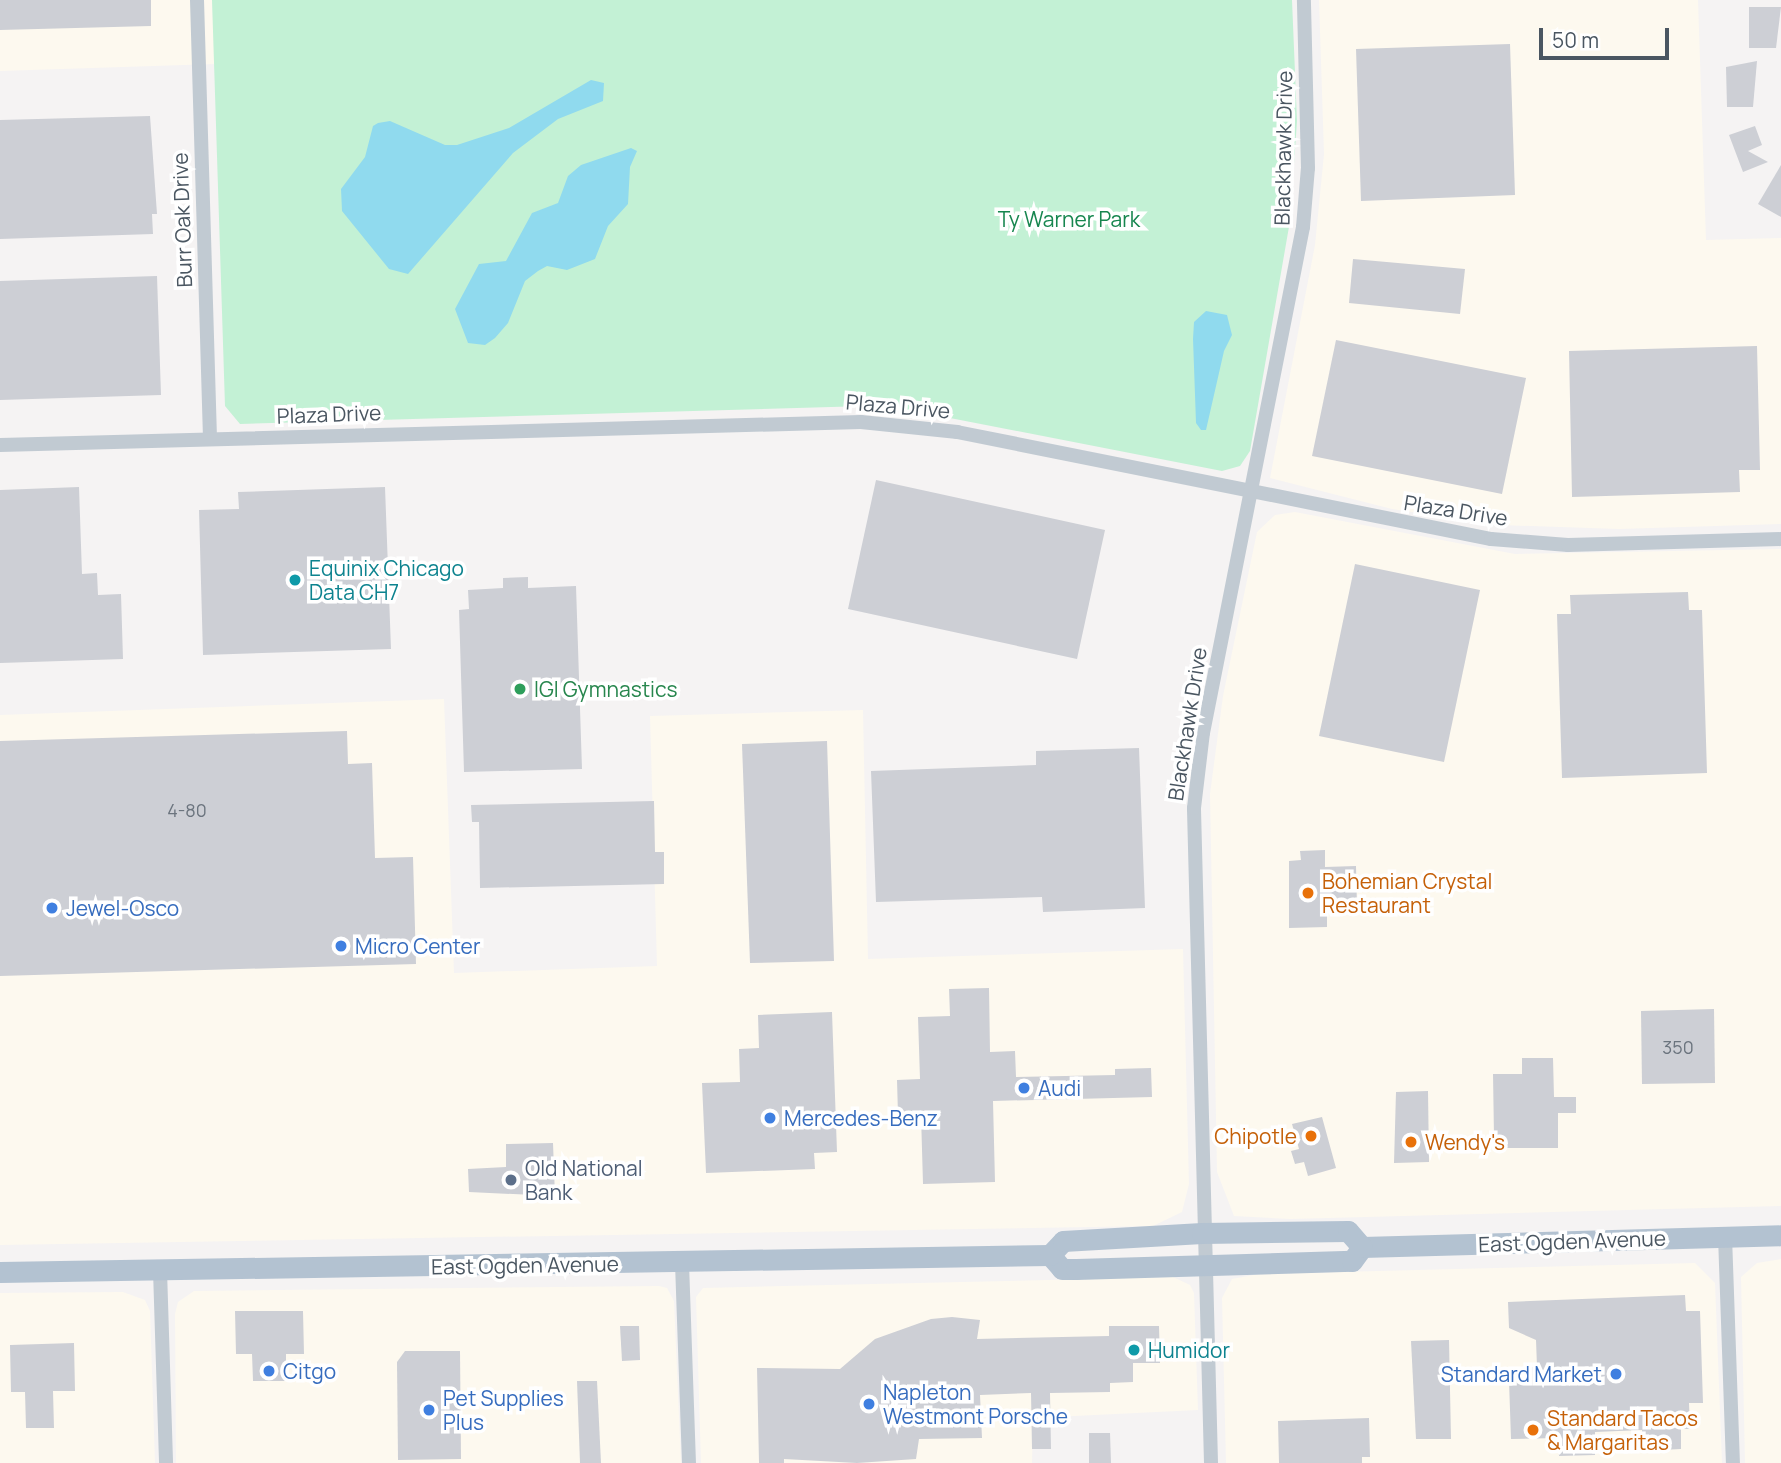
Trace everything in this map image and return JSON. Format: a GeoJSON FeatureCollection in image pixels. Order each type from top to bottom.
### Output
{"type":"FeatureCollection","features":[{"type":"Feature","properties":{"kind":"main road","name":"East Ogden Avenue"},"geometry":{"type":"LineString","coordinates":[[0,1272],[1051,1255],[1063,1241],[1202,1233],[1348,1231],[1362,1247]]}},
{"type":"Feature","properties":{"kind":"main road","name":"East Ogden Avenue"},"geometry":{"type":"LineString","coordinates":[[1362,1247],[1781,1235]]}},
{"type":"Feature","properties":{"kind":"main road","name":"East Ogden Avenue"},"geometry":{"type":"LineString","coordinates":[[1051,1255],[1062,1269],[1352,1261],[1362,1247]]}},
{"type":"Feature","properties":{"kind":"street","name":"Burr Oak Drive"},"geometry":{"type":"LineString","coordinates":[[197,0],[210,439]]}},
{"type":"Feature","properties":{"kind":"street","name":"Blackhawk Drive"},"geometry":{"type":"LineString","coordinates":[[1211,1463],[1202,1233],[1194,808],[1203,733],[1305,211],[1304,0]]}},
{"type":"Feature","properties":{"kind":"street","name":"Plaza Drive"},"geometry":{"type":"LineString","coordinates":[[0,445],[861,422],[957,432],[1491,539],[1569,545],[1781,539]]}},
{"type":"Feature","properties":{"kind":"street"},"geometry":{"type":"LineString","coordinates":[[1725,1237],[1733,1463]]}},
{"type":"Feature","properties":{"kind":"street"},"geometry":{"type":"LineString","coordinates":[[682,1263],[689,1463]]}},
{"type":"Feature","properties":{"kind":"street"},"geometry":{"type":"LineString","coordinates":[[160,1270],[166,1463]]}},
{"type":"Feature","properties":{"kind":"shaded area"},"geometry":{"type":"Polygon","coordinates":[[[0,0],[212,0],[215,64],[0,71],[0,0]]]}},
{"type":"Feature","properties":{"kind":"shaded area"},"geometry":{"type":"Polygon","coordinates":[[[1319,0],[1698,0],[1706,240],[1781,238],[1781,524],[1619,529],[1499,525],[1392,509],[1270,478],[1315,245],[1324,154],[1319,0]]]}},
{"type":"Feature","properties":{"kind":"shaded area"},"geometry":{"type":"Polygon","coordinates":[[[1295,512],[1515,554],[1781,549],[1781,1206],[1290,1219],[1234,1216],[1217,1172],[1210,794],[1223,696],[1257,532],[1275,515],[1295,512]]]}},
{"type":"Feature","properties":{"kind":"shaded area"},"geometry":{"type":"Polygon","coordinates":[[[444,699],[454,973],[657,966],[650,716],[863,710],[868,959],[1183,949],[1189,1184],[1182,1212],[1153,1226],[0,1245],[0,715],[444,699]]]}},
{"type":"Feature","properties":{"kind":"shaded area"},"geometry":{"type":"Polygon","coordinates":[[[1781,1259],[1781,1463],[1745,1463],[1741,1277],[1757,1263],[1781,1259]]]}},
{"type":"Feature","properties":{"kind":"shaded area"},"geometry":{"type":"Polygon","coordinates":[[[1695,1263],[1715,1283],[1722,1463],[1226,1463],[1222,1298],[1232,1279],[1259,1274],[1695,1263]]]}},
{"type":"Feature","properties":{"kind":"shaded area"},"geometry":{"type":"Polygon","coordinates":[[[1173,1277],[1190,1285],[1194,1293],[1198,1410],[1033,1418],[1032,1463],[701,1463],[696,1297],[703,1288],[1173,1277]]]}},
{"type":"Feature","properties":{"kind":"shaded area"},"geometry":{"type":"Polygon","coordinates":[[[667,1288],[674,1301],[681,1463],[176,1463],[175,1314],[178,1302],[194,1291],[667,1288]]]}},
{"type":"Feature","properties":{"kind":"shaded area"},"geometry":{"type":"Polygon","coordinates":[[[123,1292],[145,1300],[150,1311],[155,1463],[0,1463],[0,1293],[123,1292]]]}},
{"type":"Feature","properties":{"kind":"green space","name":"Ty Warner Park"},"geometry":{"type":"Polygon","coordinates":[[[212,0],[1292,0],[1297,121],[1290,221],[1250,451],[1240,466],[1222,471],[914,411],[866,406],[240,424],[225,406],[212,0]]]}},
{"type":"Feature","properties":{"kind":"water"},"geometry":{"type":"Polygon","coordinates":[[[591,80],[604,83],[603,101],[558,119],[513,153],[408,274],[389,269],[342,211],[341,189],[365,157],[373,126],[378,123],[390,121],[445,145],[457,145],[509,128],[591,80]]]}},
{"type":"Feature","properties":{"kind":"water"},"geometry":{"type":"Polygon","coordinates":[[[631,148],[637,151],[630,167],[628,204],[608,226],[595,259],[567,270],[547,266],[538,271],[525,281],[508,323],[495,338],[485,345],[468,343],[455,309],[479,264],[506,261],[532,213],[558,203],[568,176],[581,165],[631,148]]]}},
{"type":"Feature","properties":{"kind":"water"},"geometry":{"type":"Polygon","coordinates":[[[1206,311],[1227,315],[1232,335],[1224,351],[1206,430],[1201,430],[1196,423],[1193,339],[1194,322],[1206,311]]]}},
{"type":"Feature","properties":{"kind":"building"},"geometry":{"type":"Polygon","coordinates":[[[0,0],[151,0],[151,26],[0,30],[0,0]]]}},
{"type":"Feature","properties":{"kind":"building"},"geometry":{"type":"Polygon","coordinates":[[[1749,7],[1781,7],[1776,48],[1749,48],[1749,7]]]}},
{"type":"Feature","properties":{"kind":"building"},"geometry":{"type":"Polygon","coordinates":[[[1510,44],[1515,195],[1361,201],[1356,49],[1510,44]]]}},
{"type":"Feature","properties":{"kind":"building"},"geometry":{"type":"Polygon","coordinates":[[[1757,61],[1753,107],[1727,107],[1726,67],[1757,61]]]}},
{"type":"Feature","properties":{"kind":"building"},"geometry":{"type":"Polygon","coordinates":[[[150,116],[157,214],[152,214],[153,234],[0,239],[0,120],[150,116]]]}},
{"type":"Feature","properties":{"kind":"building"},"geometry":{"type":"Polygon","coordinates":[[[1755,126],[1762,145],[1748,151],[1768,162],[1743,172],[1729,135],[1755,126]]]}},
{"type":"Feature","properties":{"kind":"building"},"geometry":{"type":"Polygon","coordinates":[[[1781,165],[1781,217],[1758,204],[1781,165]]]}},
{"type":"Feature","properties":{"kind":"building"},"geometry":{"type":"Polygon","coordinates":[[[1353,259],[1465,269],[1460,314],[1349,303],[1353,259]]]}},
{"type":"Feature","properties":{"kind":"building"},"geometry":{"type":"Polygon","coordinates":[[[157,276],[161,395],[0,400],[0,281],[157,276]]]}},
{"type":"Feature","properties":{"kind":"building"},"geometry":{"type":"Polygon","coordinates":[[[1336,340],[1526,378],[1502,494],[1312,456],[1336,340]]]}},
{"type":"Feature","properties":{"kind":"building"},"geometry":{"type":"Polygon","coordinates":[[[1757,346],[1760,470],[1739,470],[1740,492],[1572,497],[1569,351],[1757,346]]]}},
{"type":"Feature","properties":{"kind":"building"},"geometry":{"type":"Polygon","coordinates":[[[876,480],[1105,530],[1077,659],[848,609],[876,480]]]}},
{"type":"Feature","properties":{"kind":"building"},"geometry":{"type":"Polygon","coordinates":[[[79,487],[82,574],[97,573],[98,595],[121,594],[123,659],[0,663],[0,490],[79,487]]]}},
{"type":"Feature","properties":{"kind":"building","name":"Equinix Chicago Data CH7"},"geometry":{"type":"Polygon","coordinates":[[[385,487],[391,649],[203,655],[199,510],[239,509],[238,492],[385,487]]]}},
{"type":"Feature","properties":{"kind":"building"},"geometry":{"type":"Polygon","coordinates":[[[1355,564],[1480,590],[1444,762],[1319,736],[1355,564]]]}},
{"type":"Feature","properties":{"kind":"building","name":"IGI Gymnastics"},"geometry":{"type":"Polygon","coordinates":[[[528,577],[528,588],[576,586],[582,769],[464,772],[459,610],[469,609],[468,590],[503,588],[503,578],[528,577]]]}},
{"type":"Feature","properties":{"kind":"building"},"geometry":{"type":"Polygon","coordinates":[[[1688,592],[1689,610],[1702,610],[1707,773],[1562,778],[1557,614],[1571,614],[1570,595],[1688,592]]]}},
{"type":"Feature","properties":{"kind":"building"},"geometry":{"type":"Polygon","coordinates":[[[347,731],[348,764],[372,763],[375,858],[413,857],[416,964],[0,976],[0,741],[347,731]]]}},
{"type":"Feature","properties":{"kind":"building"},"geometry":{"type":"Polygon","coordinates":[[[827,741],[834,961],[750,963],[742,744],[827,741]]]}},
{"type":"Feature","properties":{"kind":"building"},"geometry":{"type":"Polygon","coordinates":[[[1139,748],[1145,908],[1043,912],[1042,897],[876,902],[871,771],[1036,765],[1036,751],[1139,748]]]}},
{"type":"Feature","properties":{"kind":"building"},"geometry":{"type":"Polygon","coordinates":[[[654,801],[655,852],[664,852],[664,884],[480,888],[479,822],[472,822],[471,805],[654,801]]]}},
{"type":"Feature","properties":{"kind":"building"},"geometry":{"type":"Polygon","coordinates":[[[1325,850],[1325,867],[1356,866],[1357,907],[1327,908],[1327,927],[1289,928],[1289,861],[1301,860],[1300,851],[1325,850]]]}},
{"type":"Feature","properties":{"kind":"building","name":"Audi"},"geometry":{"type":"Polygon","coordinates":[[[989,988],[990,1052],[1015,1051],[1016,1077],[1115,1075],[1115,1069],[1151,1068],[1152,1097],[993,1101],[995,1182],[923,1184],[921,1115],[898,1115],[897,1080],[920,1079],[918,1017],[950,1016],[949,989],[989,988]]]}},
{"type":"Feature","properties":{"kind":"building"},"geometry":{"type":"Polygon","coordinates":[[[1714,1009],[1715,1083],[1642,1084],[1641,1011],[1714,1009]]]}},
{"type":"Feature","properties":{"kind":"building","name":"Mercedes-Benz"},"geometry":{"type":"Polygon","coordinates":[[[832,1012],[837,1152],[814,1153],[815,1169],[706,1173],[702,1083],[740,1082],[739,1049],[759,1048],[758,1015],[832,1012]]]}},
{"type":"Feature","properties":{"kind":"building"},"geometry":{"type":"Polygon","coordinates":[[[1522,1058],[1553,1058],[1554,1097],[1576,1097],[1576,1113],[1558,1113],[1558,1148],[1499,1148],[1499,1137],[1494,1137],[1493,1074],[1522,1074],[1522,1058]]]}},
{"type":"Feature","properties":{"kind":"building","name":"Wendy's"},"geometry":{"type":"Polygon","coordinates":[[[1428,1091],[1429,1162],[1394,1163],[1396,1092],[1428,1091]]]}},
{"type":"Feature","properties":{"kind":"building","name":"Chipotle"},"geometry":{"type":"Polygon","coordinates":[[[1322,1117],[1336,1168],[1308,1176],[1304,1162],[1295,1164],[1291,1151],[1299,1149],[1292,1124],[1322,1117]]]}},
{"type":"Feature","properties":{"kind":"building","name":"Old National Bank"},"geometry":{"type":"Polygon","coordinates":[[[553,1143],[555,1196],[469,1192],[468,1169],[506,1167],[506,1144],[553,1143]]]}},
{"type":"Feature","properties":{"kind":"building","name":"Standard Market"},"geometry":{"type":"Polygon","coordinates":[[[1685,1295],[1686,1311],[1700,1311],[1703,1403],[1689,1403],[1690,1429],[1681,1429],[1681,1449],[1642,1451],[1642,1430],[1595,1432],[1595,1455],[1559,1456],[1558,1438],[1511,1439],[1509,1381],[1530,1381],[1530,1367],[1537,1367],[1536,1340],[1509,1328],[1508,1302],[1685,1295]]]}},
{"type":"Feature","properties":{"kind":"building","name":"Citgo"},"geometry":{"type":"Polygon","coordinates":[[[235,1311],[303,1311],[304,1354],[286,1354],[286,1381],[253,1381],[252,1354],[236,1354],[235,1311]]]}},
{"type":"Feature","properties":{"kind":"building","name":"Napleton Westmont Porsche"},"geometry":{"type":"Polygon","coordinates":[[[952,1317],[980,1320],[977,1339],[1109,1336],[1109,1326],[1159,1326],[1160,1363],[1133,1363],[1133,1382],[1110,1383],[1110,1392],[1050,1393],[1051,1449],[1032,1449],[1031,1393],[980,1395],[982,1438],[919,1439],[916,1459],[857,1463],[784,1459],[784,1463],[759,1463],[757,1368],[840,1369],[875,1339],[931,1319],[952,1317]]]}},
{"type":"Feature","properties":{"kind":"building"},"geometry":{"type":"Polygon","coordinates":[[[620,1326],[639,1326],[640,1360],[622,1361],[620,1326]]]}},
{"type":"Feature","properties":{"kind":"building"},"geometry":{"type":"Polygon","coordinates":[[[1449,1340],[1451,1439],[1416,1439],[1411,1341],[1449,1340]]]}},
{"type":"Feature","properties":{"kind":"building"},"geometry":{"type":"Polygon","coordinates":[[[74,1343],[75,1391],[53,1391],[54,1428],[26,1428],[25,1392],[11,1392],[10,1345],[74,1343]]]}},
{"type":"Feature","properties":{"kind":"building","name":"Pet Supplies Plus"},"geometry":{"type":"Polygon","coordinates":[[[405,1351],[460,1351],[461,1459],[398,1460],[397,1362],[405,1351]]]}},
{"type":"Feature","properties":{"kind":"building"},"geometry":{"type":"Polygon","coordinates":[[[577,1381],[597,1381],[601,1463],[580,1463],[577,1381]]]}},
{"type":"Feature","properties":{"kind":"building"},"geometry":{"type":"Polygon","coordinates":[[[1369,1418],[1370,1457],[1362,1457],[1362,1463],[1279,1463],[1278,1421],[1369,1418]]]}},
{"type":"Feature","properties":{"kind":"building"},"geometry":{"type":"Polygon","coordinates":[[[1089,1433],[1110,1433],[1111,1463],[1089,1463],[1089,1433]]]}},
{"type":"Feature","properties":{"kind":"place","name":"Equinix Chicago Data CH7"},"geometry":{"type":"Point","coordinates":[295,580]}},
{"type":"Feature","properties":{"kind":"place","name":"IGI Gymnastics"},"geometry":{"type":"Point","coordinates":[520,689]}},
{"type":"Feature","properties":{"kind":"place","name":"Bohemian Crystal Restaurant"},"geometry":{"type":"Point","coordinates":[1308,893]}},
{"type":"Feature","properties":{"kind":"place","name":"Jewel-Osco"},"geometry":{"type":"Point","coordinates":[52,908]}},
{"type":"Feature","properties":{"kind":"place","name":"Micro Center"},"geometry":{"type":"Point","coordinates":[341,946]}},
{"type":"Feature","properties":{"kind":"place","name":"Audi"},"geometry":{"type":"Point","coordinates":[1024,1088]}},
{"type":"Feature","properties":{"kind":"place","name":"Mercedes-Benz"},"geometry":{"type":"Point","coordinates":[770,1118]}},
{"type":"Feature","properties":{"kind":"place","name":"Chipotle"},"geometry":{"type":"Point","coordinates":[1311,1136]}},
{"type":"Feature","properties":{"kind":"place","name":"Wendy's"},"geometry":{"type":"Point","coordinates":[1411,1142]}},
{"type":"Feature","properties":{"kind":"place","name":"Old National Bank"},"geometry":{"type":"Point","coordinates":[511,1180]}},
{"type":"Feature","properties":{"kind":"place","name":"Humidor"},"geometry":{"type":"Point","coordinates":[1134,1350]}},
{"type":"Feature","properties":{"kind":"place","name":"Citgo"},"geometry":{"type":"Point","coordinates":[269,1371]}},
{"type":"Feature","properties":{"kind":"place","name":"Standard Market"},"geometry":{"type":"Point","coordinates":[1616,1374]}},
{"type":"Feature","properties":{"kind":"place","name":"Napleton Westmont Porsche"},"geometry":{"type":"Point","coordinates":[869,1404]}},
{"type":"Feature","properties":{"kind":"place","name":"Pet Supplies Plus"},"geometry":{"type":"Point","coordinates":[429,1410]}},
{"type":"Feature","properties":{"kind":"place","name":"Standard Tacos & Margaritas"},"geometry":{"type":"Point","coordinates":[1533,1430]}}]}
